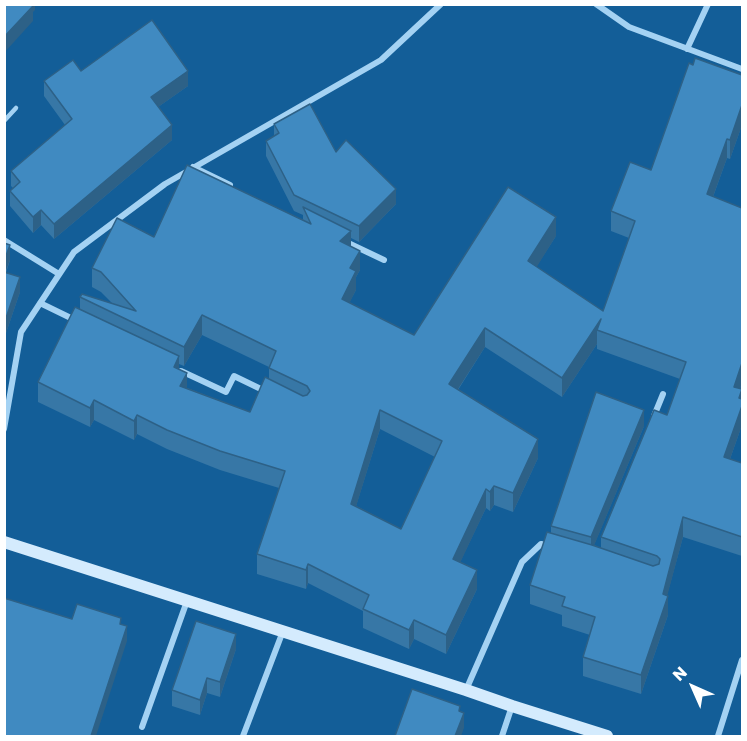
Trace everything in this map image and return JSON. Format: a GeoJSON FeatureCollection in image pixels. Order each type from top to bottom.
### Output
{"type":"FeatureCollection","features":[{"type":"Feature","properties":{"kind":"street"},"geometry":{"type":"LineString","coordinates":[[4,429],[21,332],[74,252],[165,184],[381,60],[441,4]]}},
{"type":"Feature","properties":{"kind":"street"},"geometry":{"type":"LineString","coordinates":[[596,4],[628,27],[742,69]]}},
{"type":"Feature","properties":{"kind":"street"},"geometry":{"type":"LineString","coordinates":[[687,49],[708,4]]}},
{"type":"Feature","properties":{"kind":"street"},"geometry":{"type":"LineString","coordinates":[[193,167],[235,188]]}},
{"type":"Feature","properties":{"kind":"street"},"geometry":{"type":"LineString","coordinates":[[4,240],[59,274]]}},
{"type":"Feature","properties":{"kind":"street"},"geometry":{"type":"LineString","coordinates":[[341,240],[384,260]]}},
{"type":"Feature","properties":{"kind":"street"},"geometry":{"type":"LineString","coordinates":[[40,303],[81,323]]}},
{"type":"Feature","properties":{"kind":"street"},"geometry":{"type":"LineString","coordinates":[[174,367],[226,392],[234,376],[274,395]]}},
{"type":"Feature","properties":{"kind":"street"},"geometry":{"type":"LineString","coordinates":[[649,427],[663,394]]}},
{"type":"Feature","properties":{"kind":"street"},"geometry":{"type":"LineString","coordinates":[[4,542],[607,736]]}},
{"type":"Feature","properties":{"kind":"street"},"geometry":{"type":"LineString","coordinates":[[466,690],[522,562],[542,544],[552,547]]}},
{"type":"Feature","properties":{"kind":"street"},"geometry":{"type":"LineString","coordinates":[[142,727],[187,600]]}},
{"type":"Feature","properties":{"kind":"street"},"geometry":{"type":"LineString","coordinates":[[243,736],[283,631]]}},
{"type":"Feature","properties":{"kind":"street"},"geometry":{"type":"LineString","coordinates":[[718,736],[742,660]]}},
{"type":"Feature","properties":{"kind":"street"},"geometry":{"type":"LineString","coordinates":[[502,736],[512,706]]}},
{"type":"Feature","properties":{"kind":"lane"},"geometry":{"type":"LineString","coordinates":[[4,121],[15,108]]}},
{"type":"Feature","properties":{"kind":"building"},"geometry":{"type":"Polygon","coordinates":[[[4,4],[32,4],[33,6],[4,37],[4,4]]]}},
{"type":"Feature","properties":{"kind":"building"},"geometry":{"type":"Polygon","coordinates":[[[152,20],[188,71],[151,97],[172,125],[54,224],[41,210],[33,217],[10,191],[20,182],[11,171],[72,119],[44,81],[73,60],[81,71],[152,20]]]}},
{"type":"Feature","properties":{"kind":"building"},"geometry":{"type":"Polygon","coordinates":[[[695,58],[742,75],[742,105],[707,194],[742,208],[742,363],[734,387],[742,389],[739,398],[742,399],[742,406],[724,457],[742,463],[742,537],[683,517],[663,594],[668,596],[641,675],[583,657],[595,617],[562,606],[565,597],[530,585],[547,532],[653,566],[659,564],[660,559],[657,556],[601,537],[654,410],[667,415],[686,362],[597,330],[601,319],[562,378],[485,328],[449,384],[538,439],[513,493],[494,486],[490,492],[486,489],[453,559],[477,570],[446,635],[414,620],[409,630],[363,609],[369,595],[308,564],[306,570],[257,554],[285,471],[220,451],[167,430],[137,415],[134,421],[94,400],[90,408],[38,382],[75,307],[179,356],[174,367],[187,373],[180,386],[250,412],[265,377],[303,396],[310,391],[307,386],[269,368],[276,351],[202,315],[184,347],[80,297],[82,294],[136,311],[101,272],[92,268],[117,218],[154,237],[187,165],[311,224],[303,207],[351,231],[340,241],[360,251],[350,268],[356,271],[342,299],[414,335],[508,187],[556,217],[528,261],[603,311],[635,221],[611,211],[630,162],[651,170],[689,63],[693,65],[695,58]],[[380,410],[351,504],[401,529],[442,441],[380,410]]]}},
{"type":"Feature","properties":{"kind":"building"},"geometry":{"type":"Polygon","coordinates":[[[310,104],[336,152],[346,140],[396,189],[359,226],[294,195],[266,141],[279,133],[274,124],[310,104]]]}},
{"type":"Feature","properties":{"kind":"building"},"geometry":{"type":"Polygon","coordinates":[[[4,243],[10,245],[4,261],[4,243]]]}},
{"type":"Feature","properties":{"kind":"building"},"geometry":{"type":"Polygon","coordinates":[[[4,272],[20,277],[6,318],[4,318],[4,272]]]}},
{"type":"Feature","properties":{"kind":"building"},"geometry":{"type":"Polygon","coordinates":[[[596,392],[644,410],[591,537],[551,526],[596,392]]]}},
{"type":"Feature","properties":{"kind":"building"},"geometry":{"type":"Polygon","coordinates":[[[4,598],[72,619],[77,604],[121,618],[120,624],[127,626],[91,736],[4,736],[4,598]]]}},
{"type":"Feature","properties":{"kind":"building"},"geometry":{"type":"Polygon","coordinates":[[[196,621],[236,634],[220,682],[207,678],[200,700],[172,690],[196,621]]]}},
{"type":"Feature","properties":{"kind":"building"},"geometry":{"type":"Polygon","coordinates":[[[412,689],[460,706],[459,711],[464,713],[455,736],[395,736],[412,689]]]}}]}
